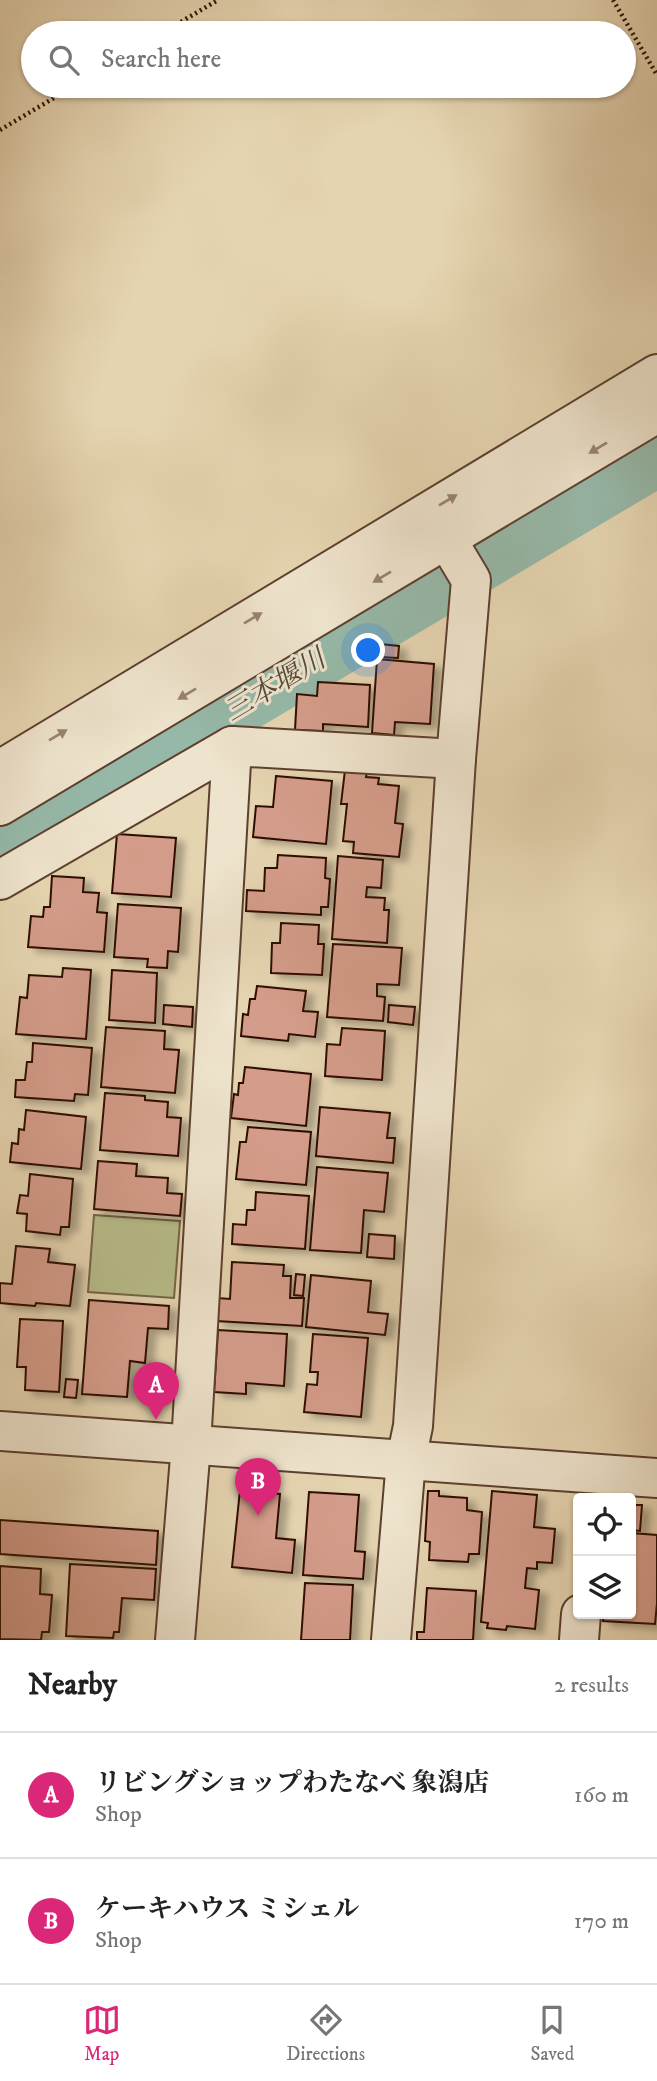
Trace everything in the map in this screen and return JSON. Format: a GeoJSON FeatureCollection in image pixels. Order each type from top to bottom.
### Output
{"type":"FeatureCollection","features":[{"type":"Feature","properties":{"kind":"street"},"geometry":{"type":"LineString","coordinates":[[0,771],[657,374]]}},
{"type":"Feature","properties":{"kind":"street"},"geometry":{"type":"LineString","coordinates":[[0,806],[657,413]]}},
{"type":"Feature","properties":{"kind":"street"},"geometry":{"type":"LineString","coordinates":[[391,1640],[406,1460],[413,1426],[456,759],[471,580],[447,539]]}},
{"type":"Feature","properties":{"kind":"street"},"geometry":{"type":"LineString","coordinates":[[0,880],[232,746],[456,759]]}},
{"type":"Feature","properties":{"kind":"street"},"geometry":{"type":"LineString","coordinates":[[176,1640],[191,1445],[232,746]]}},
{"type":"Feature","properties":{"kind":"street"},"geometry":{"type":"LineString","coordinates":[[0,1431],[406,1460],[592,1486],[657,1478]]}},
{"type":"Feature","properties":{"kind":"street"},"geometry":{"type":"LineString","coordinates":[[579,1640],[581,1619]]}},
{"type":"Feature","properties":{"kind":"path"},"geometry":{"type":"LineString","coordinates":[[182,21],[218,0]]}},
{"type":"Feature","properties":{"kind":"path"},"geometry":{"type":"LineString","coordinates":[[613,0],[625,21]]}},
{"type":"Feature","properties":{"kind":"path"},"geometry":{"type":"LineString","coordinates":[[636,39],[657,75]]}},
{"type":"Feature","properties":{"kind":"path"},"geometry":{"type":"LineString","coordinates":[[0,130],[54,98]]}},
{"type":"Feature","properties":{"kind":"green space"},"geometry":{"type":"Polygon","coordinates":[[[94,1215],[180,1221],[174,1298],[88,1292],[94,1215]]]}},
{"type":"Feature","properties":{"kind":"building"},"geometry":{"type":"Polygon","coordinates":[[[380,644],[399,646],[398,658],[379,657],[380,644]]]}},
{"type":"Feature","properties":{"kind":"building"},"geometry":{"type":"Polygon","coordinates":[[[377,659],[434,664],[430,724],[395,722],[394,735],[372,733],[377,659]]]}},
{"type":"Feature","properties":{"kind":"building"},"geometry":{"type":"Polygon","coordinates":[[[318,682],[370,685],[368,727],[323,724],[323,731],[295,730],[297,694],[317,696],[318,682]]]}},
{"type":"Feature","properties":{"kind":"building"},"geometry":{"type":"Polygon","coordinates":[[[345,770],[367,772],[366,777],[379,778],[378,784],[399,786],[395,823],[403,824],[399,857],[353,853],[354,842],[343,841],[347,804],[341,804],[345,770]]]}},
{"type":"Feature","properties":{"kind":"building"},"geometry":{"type":"Polygon","coordinates":[[[276,776],[332,781],[326,844],[253,837],[256,806],[273,807],[276,776]]]}},
{"type":"Feature","properties":{"kind":"building"},"geometry":{"type":"Polygon","coordinates":[[[117,834],[176,838],[171,897],[112,893],[117,834]]]}},
{"type":"Feature","properties":{"kind":"building"},"geometry":{"type":"Polygon","coordinates":[[[278,855],[326,858],[325,878],[330,879],[328,907],[321,907],[321,915],[246,911],[247,890],[264,891],[265,868],[277,868],[278,855]]]}},
{"type":"Feature","properties":{"kind":"building"},"geometry":{"type":"Polygon","coordinates":[[[338,856],[383,860],[381,888],[367,887],[366,897],[385,898],[384,910],[389,910],[387,943],[332,939],[338,856]]]}},
{"type":"Feature","properties":{"kind":"building"},"geometry":{"type":"Polygon","coordinates":[[[52,876],[84,878],[83,892],[99,893],[97,912],[107,913],[104,952],[28,947],[31,916],[43,917],[44,907],[50,907],[52,876]]]}},
{"type":"Feature","properties":{"kind":"building"},"geometry":{"type":"Polygon","coordinates":[[[118,904],[181,908],[178,952],[168,951],[167,968],[147,967],[148,959],[114,957],[118,904]]]}},
{"type":"Feature","properties":{"kind":"building"},"geometry":{"type":"Polygon","coordinates":[[[281,923],[319,925],[318,944],[324,944],[322,975],[271,973],[272,943],[280,943],[281,923]]]}},
{"type":"Feature","properties":{"kind":"building"},"geometry":{"type":"Polygon","coordinates":[[[333,944],[402,948],[399,985],[377,984],[377,996],[385,997],[383,1021],[327,1017],[333,944]]]}},
{"type":"Feature","properties":{"kind":"building"},"geometry":{"type":"Polygon","coordinates":[[[63,968],[91,970],[86,1039],[16,1034],[20,997],[27,998],[29,975],[62,977],[63,968]]]}},
{"type":"Feature","properties":{"kind":"building"},"geometry":{"type":"Polygon","coordinates":[[[112,970],[157,973],[155,1023],[109,1020],[112,970]]]}},
{"type":"Feature","properties":{"kind":"building"},"geometry":{"type":"Polygon","coordinates":[[[257,986],[306,991],[303,1011],[318,1012],[315,1037],[289,1034],[288,1041],[241,1036],[243,1014],[248,1015],[250,999],[255,999],[257,986]]]}},
{"type":"Feature","properties":{"kind":"building"},"geometry":{"type":"Polygon","coordinates":[[[164,1005],[193,1007],[192,1027],[163,1024],[164,1005]]]}},
{"type":"Feature","properties":{"kind":"building"},"geometry":{"type":"Polygon","coordinates":[[[389,1005],[415,1007],[413,1025],[388,1022],[389,1005]]]}},
{"type":"Feature","properties":{"kind":"building"},"geometry":{"type":"Polygon","coordinates":[[[106,1027],[165,1031],[164,1049],[179,1050],[175,1093],[101,1087],[106,1027]]]}},
{"type":"Feature","properties":{"kind":"building"},"geometry":{"type":"Polygon","coordinates":[[[342,1028],[385,1031],[382,1080],[325,1076],[327,1044],[340,1045],[342,1028]]]}},
{"type":"Feature","properties":{"kind":"building"},"geometry":{"type":"Polygon","coordinates":[[[33,1043],[92,1048],[88,1095],[75,1094],[74,1101],[15,1097],[16,1080],[25,1080],[27,1062],[32,1062],[33,1043]]]}},
{"type":"Feature","properties":{"kind":"building"},"geometry":{"type":"Polygon","coordinates":[[[245,1067],[311,1074],[306,1126],[231,1118],[234,1094],[238,1095],[239,1083],[243,1083],[245,1067]]]}},
{"type":"Feature","properties":{"kind":"building"},"geometry":{"type":"Polygon","coordinates":[[[105,1093],[145,1096],[145,1100],[168,1102],[167,1117],[181,1118],[178,1156],[100,1150],[105,1093]]]}},
{"type":"Feature","properties":{"kind":"building"},"geometry":{"type":"Polygon","coordinates":[[[320,1107],[390,1113],[387,1138],[395,1138],[393,1163],[316,1156],[320,1107]]]}},
{"type":"Feature","properties":{"kind":"building"},"geometry":{"type":"Polygon","coordinates":[[[26,1110],[86,1117],[81,1169],[10,1162],[12,1143],[18,1144],[19,1129],[24,1130],[26,1110]]]}},
{"type":"Feature","properties":{"kind":"building"},"geometry":{"type":"Polygon","coordinates":[[[248,1127],[311,1132],[306,1185],[236,1179],[240,1142],[246,1142],[248,1127]]]}},
{"type":"Feature","properties":{"kind":"building"},"geometry":{"type":"Polygon","coordinates":[[[98,1161],[137,1164],[136,1176],[168,1178],[167,1193],[182,1194],[180,1216],[94,1209],[98,1161]]]}},
{"type":"Feature","properties":{"kind":"building"},"geometry":{"type":"Polygon","coordinates":[[[317,1167],[388,1173],[384,1212],[364,1210],[361,1253],[310,1250],[317,1167]]]}},
{"type":"Feature","properties":{"kind":"building"},"geometry":{"type":"Polygon","coordinates":[[[30,1174],[73,1179],[69,1227],[61,1227],[60,1235],[26,1231],[27,1214],[17,1213],[20,1195],[28,1196],[30,1174]]]}},
{"type":"Feature","properties":{"kind":"building"},"geometry":{"type":"Polygon","coordinates":[[[256,1192],[309,1196],[305,1249],[232,1244],[233,1224],[246,1225],[247,1210],[255,1210],[256,1192]]]}},
{"type":"Feature","properties":{"kind":"building"},"geometry":{"type":"Polygon","coordinates":[[[369,1234],[395,1236],[394,1259],[367,1257],[369,1234]]]}},
{"type":"Feature","properties":{"kind":"building"},"geometry":{"type":"Polygon","coordinates":[[[16,1246],[50,1249],[48,1262],[75,1265],[70,1306],[0,1303],[0,1283],[12,1284],[16,1246]]]}},
{"type":"Feature","properties":{"kind":"building"},"geometry":{"type":"Polygon","coordinates":[[[232,1262],[284,1265],[283,1276],[291,1276],[290,1298],[304,1298],[302,1326],[216,1321],[218,1298],[230,1299],[232,1262]]]}},
{"type":"Feature","properties":{"kind":"building"},"geometry":{"type":"Polygon","coordinates":[[[296,1274],[305,1275],[303,1296],[294,1295],[296,1274]]]}},
{"type":"Feature","properties":{"kind":"building"},"geometry":{"type":"Polygon","coordinates":[[[311,1275],[371,1281],[368,1312],[388,1314],[385,1335],[306,1327],[311,1275]]]}},
{"type":"Feature","properties":{"kind":"building"},"geometry":{"type":"Polygon","coordinates":[[[89,1300],[169,1306],[168,1329],[148,1328],[145,1363],[130,1361],[127,1397],[82,1394],[89,1300]]]}},
{"type":"Feature","properties":{"kind":"building"},"geometry":{"type":"Polygon","coordinates":[[[20,1319],[63,1321],[59,1392],[25,1390],[26,1367],[17,1367],[20,1319]]]}},
{"type":"Feature","properties":{"kind":"building"},"geometry":{"type":"Polygon","coordinates":[[[218,1330],[287,1334],[284,1386],[246,1383],[246,1394],[214,1392],[218,1330]]]}},
{"type":"Feature","properties":{"kind":"building"},"geometry":{"type":"Polygon","coordinates":[[[313,1334],[368,1338],[361,1417],[304,1412],[307,1384],[317,1385],[318,1372],[310,1372],[313,1334]]]}},
{"type":"Feature","properties":{"kind":"building"},"geometry":{"type":"Polygon","coordinates":[[[66,1379],[78,1380],[76,1398],[64,1397],[66,1379]]]}},
{"type":"Feature","properties":{"kind":"building"},"geometry":{"type":"Polygon","coordinates":[[[240,1490],[280,1494],[276,1538],[295,1540],[292,1573],[232,1567],[240,1490]]]}},
{"type":"Feature","properties":{"kind":"building"},"geometry":{"type":"Polygon","coordinates":[[[428,1491],[439,1491],[439,1496],[467,1498],[467,1510],[482,1512],[479,1554],[469,1554],[468,1562],[429,1560],[430,1542],[425,1541],[428,1491]]]}},
{"type":"Feature","properties":{"kind":"building"},"geometry":{"type":"Polygon","coordinates":[[[492,1491],[537,1495],[534,1527],[555,1529],[552,1563],[537,1562],[537,1569],[527,1568],[525,1588],[539,1590],[535,1629],[507,1626],[506,1630],[487,1628],[488,1623],[481,1622],[492,1491]]]}},
{"type":"Feature","properties":{"kind":"building"},"geometry":{"type":"Polygon","coordinates":[[[309,1492],[359,1495],[355,1551],[365,1552],[363,1579],[303,1575],[309,1492]]]}},
{"type":"Feature","properties":{"kind":"building"},"geometry":{"type":"Polygon","coordinates":[[[636,1505],[642,1505],[640,1531],[636,1531],[636,1505]]]}},
{"type":"Feature","properties":{"kind":"building"},"geometry":{"type":"Polygon","coordinates":[[[0,1520],[158,1531],[156,1565],[0,1554],[0,1520]]]}},
{"type":"Feature","properties":{"kind":"building"},"geometry":{"type":"Polygon","coordinates":[[[636,1533],[657,1535],[655,1624],[603,1621],[636,1619],[636,1533]]]}},
{"type":"Feature","properties":{"kind":"building"},"geometry":{"type":"Polygon","coordinates":[[[70,1564],[156,1569],[154,1600],[122,1598],[119,1632],[114,1632],[113,1638],[66,1636],[70,1564]]]}},
{"type":"Feature","properties":{"kind":"building"},"geometry":{"type":"Polygon","coordinates":[[[0,1566],[41,1569],[40,1594],[52,1595],[49,1632],[42,1632],[41,1640],[0,1639],[0,1566]]]}},
{"type":"Feature","properties":{"kind":"building"},"geometry":{"type":"Polygon","coordinates":[[[305,1583],[353,1585],[350,1640],[301,1640],[305,1583]]]}},
{"type":"Feature","properties":{"kind":"building"},"geometry":{"type":"Polygon","coordinates":[[[427,1588],[476,1591],[473,1640],[417,1640],[417,1632],[424,1632],[427,1588]]]}},
{"type":"Feature","properties":{"kind":"waterway","name":"三本堰川"},"geometry":{"type":"LineString","coordinates":[[0,847],[657,456]]}},
{"type":"Feature","properties":{"kind":"place","name":"リビングショップわたなべ 象潟店"},"geometry":{"type":"Point","coordinates":[156,1420]}},
{"type":"Feature","properties":{"kind":"place","name":"ケーキハウス ミシェル"},"geometry":{"type":"Point","coordinates":[258,1516]}}]}
